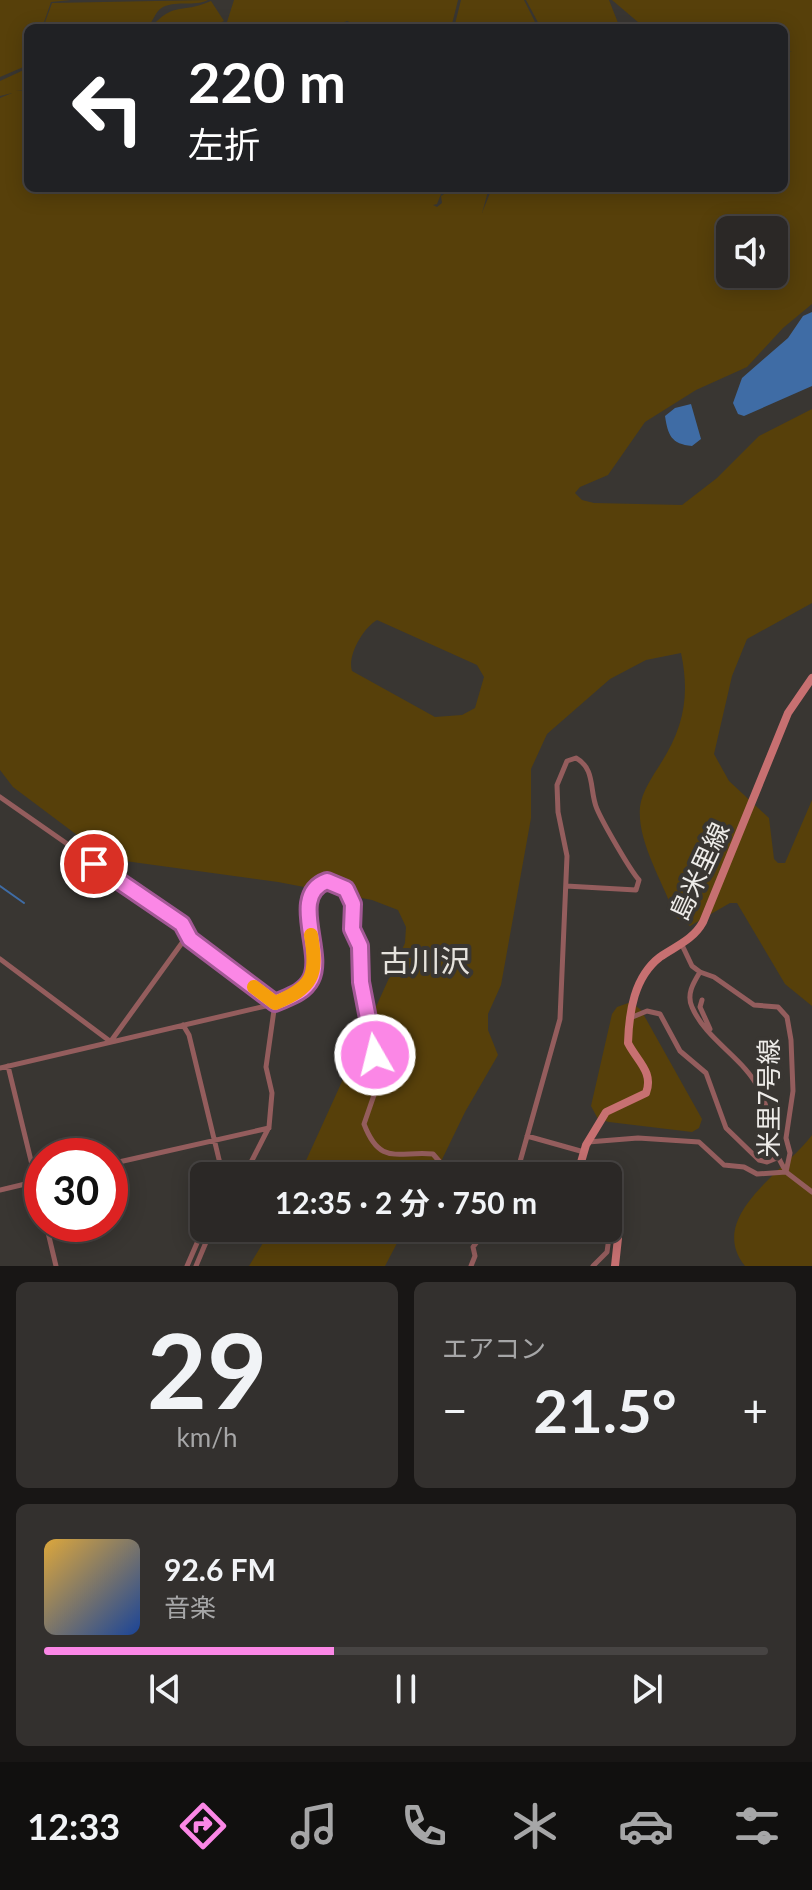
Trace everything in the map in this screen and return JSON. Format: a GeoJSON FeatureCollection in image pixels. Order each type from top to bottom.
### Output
{"type":"FeatureCollection","features":[{"type":"Feature","properties":{"kind":"street","name":"島米里線"},"geometry":{"type":"LineString","coordinates":[[581,1162],[586,1147],[606,1112],[646,1093],[649,1083],[647,1073],[628,1043],[629,1019],[636,989],[646,970],[681,944],[703,922],[788,713],[812,678]]}},
{"type":"Feature","properties":{"kind":"street"},"geometry":{"type":"LineString","coordinates":[[520,1162],[560,1019],[567,856],[558,812],[557,785],[567,761],[576,758],[593,782],[600,815],[618,843],[628,868],[639,880],[636,890],[566,886]]}},
{"type":"Feature","properties":{"kind":"street"},"geometry":{"type":"LineString","coordinates":[[0,797],[182,924],[187,936],[275,1003]]}},
{"type":"Feature","properties":{"kind":"street"},"geometry":{"type":"LineString","coordinates":[[0,1068],[275,1003],[300,992],[310,980],[315,955],[308,912],[314,894],[321,883],[327,881],[346,889],[353,904],[352,929],[360,946],[361,982],[375,1055],[382,1072],[364,1124],[371,1142],[387,1155],[433,1154],[440,1162]]}},
{"type":"Feature","properties":{"kind":"street"},"geometry":{"type":"LineString","coordinates":[[111,1042],[187,936]]}},
{"type":"Feature","properties":{"kind":"street","name":"米里7号線"},"geometry":{"type":"LineString","coordinates":[[681,944],[692,966],[700,972],[714,977],[754,1005],[778,1007],[787,1017],[793,1091],[786,1138],[790,1153],[786,1172]]}},
{"type":"Feature","properties":{"kind":"street"},"geometry":{"type":"LineString","coordinates":[[0,959],[111,1042]]}},
{"type":"Feature","properties":{"kind":"street"},"geometry":{"type":"LineString","coordinates":[[700,972],[692,985],[691,1006],[711,1031]]}},
{"type":"Feature","properties":{"kind":"street"},"geometry":{"type":"LineString","coordinates":[[702,1000],[700,1007],[722,1050],[759,1089],[771,1118],[770,1139],[777,1158],[786,1172],[812,1192]]}},
{"type":"Feature","properties":{"kind":"street"},"geometry":{"type":"LineString","coordinates":[[251,1162],[269,1127],[272,1093],[266,1067],[275,1003]]}},
{"type":"Feature","properties":{"kind":"street"},"geometry":{"type":"LineString","coordinates":[[629,1019],[647,1011],[660,1014],[680,1051],[706,1073],[726,1128],[740,1138],[759,1160],[767,1162],[777,1158]]}},
{"type":"Feature","properties":{"kind":"street"},"geometry":{"type":"LineString","coordinates":[[183,1025],[189,1035],[220,1162]]}},
{"type":"Feature","properties":{"kind":"street"},"geometry":{"type":"LineString","coordinates":[[8,1066],[27,1138]]}},
{"type":"Feature","properties":{"kind":"street"},"geometry":{"type":"LineString","coordinates":[[128,1160],[269,1127]]}},
{"type":"Feature","properties":{"kind":"street"},"geometry":{"type":"LineString","coordinates":[[527,1136],[586,1147],[638,1138],[692,1140],[724,1165],[744,1167],[757,1174],[786,1172]]}},
{"type":"Feature","properties":{"kind":"street"},"geometry":{"type":"LineString","coordinates":[[0,1190],[24,1184]]}},
{"type":"Feature","properties":{"kind":"street"},"geometry":{"type":"LineString","coordinates":[[50,1242],[56,1266]]}},
{"type":"Feature","properties":{"kind":"street"},"geometry":{"type":"LineString","coordinates":[[187,1266],[197,1242]]}},
{"type":"Feature","properties":{"kind":"street"},"geometry":{"type":"LineString","coordinates":[[196,1266],[206,1242]]}},
{"type":"Feature","properties":{"kind":"street"},"geometry":{"type":"LineString","coordinates":[[471,1266],[475,1256],[473,1247],[477,1242]]}},
{"type":"Feature","properties":{"kind":"street"},"geometry":{"type":"LineString","coordinates":[[593,1266],[610,1242]]}},
{"type":"Feature","properties":{"kind":"street"},"geometry":{"type":"LineString","coordinates":[[615,1266],[618,1242]]}},
{"type":"Feature","properties":{"kind":"shaded area"},"geometry":{"type":"Polygon","coordinates":[[[0,0],[71,0],[51,2],[43,24],[24,24],[24,67],[0,77],[0,0]]]}},
{"type":"Feature","properties":{"kind":"shaded area"},"geometry":{"type":"Polygon","coordinates":[[[208,0],[163,7],[150,24],[44,24],[52,3],[208,0]]]}},
{"type":"Feature","properties":{"kind":"shaded area"},"geometry":{"type":"Polygon","coordinates":[[[234,0],[458,0],[452,24],[355,24],[347,21],[339,24],[223,24],[227,22],[234,0]]]}},
{"type":"Feature","properties":{"kind":"shaded area"},"geometry":{"type":"Polygon","coordinates":[[[461,0],[524,0],[536,24],[455,24],[461,0]]]}},
{"type":"Feature","properties":{"kind":"shaded area"},"geometry":{"type":"Polygon","coordinates":[[[526,0],[609,0],[618,24],[539,24],[526,0]]]}},
{"type":"Feature","properties":{"kind":"shaded area"},"geometry":{"type":"Polygon","coordinates":[[[612,0],[812,0],[812,304],[783,328],[747,367],[696,390],[645,422],[608,475],[580,487],[575,493],[582,500],[594,503],[682,505],[717,478],[759,436],[812,409],[812,603],[747,639],[732,676],[714,754],[729,781],[769,818],[774,859],[778,863],[785,863],[812,800],[812,1006],[785,984],[737,903],[730,903],[690,926],[677,918],[673,911],[646,847],[640,807],[645,789],[669,750],[680,723],[685,697],[684,668],[681,653],[646,660],[610,679],[547,734],[531,769],[531,818],[501,985],[488,1014],[488,1030],[498,1055],[441,1162],[305,1162],[405,943],[406,927],[398,910],[372,900],[278,882],[125,861],[77,835],[13,787],[0,770],[0,98],[12,93],[0,96],[0,81],[24,70],[24,90],[16,91],[24,90],[24,192],[444,192],[441,194],[437,204],[433,205],[437,207],[442,203],[441,196],[447,192],[488,192],[482,213],[490,192],[788,192],[788,52],[792,52],[788,50],[788,24],[640,24],[612,0]],[[377,620],[357,643],[351,665],[352,671],[435,717],[462,715],[475,708],[484,677],[477,665],[377,620]]]}},
{"type":"Feature","properties":{"kind":"shaded area"},"geometry":{"type":"Polygon","coordinates":[[[211,1],[224,21],[217,24],[154,24],[172,11],[211,1]]]}},
{"type":"Feature","properties":{"kind":"shaded area"},"geometry":{"type":"Polygon","coordinates":[[[631,1002],[641,1010],[702,1119],[699,1128],[692,1132],[609,1122],[598,1119],[591,1106],[612,1014],[617,1007],[631,1002]]]}},
{"type":"Feature","properties":{"kind":"shaded area"},"geometry":{"type":"Polygon","coordinates":[[[812,1135],[812,1266],[745,1266],[735,1247],[735,1229],[742,1212],[754,1195],[812,1135]]]}},
{"type":"Feature","properties":{"kind":"shaded area"},"geometry":{"type":"Polygon","coordinates":[[[264,1242],[398,1242],[385,1266],[249,1266],[264,1242]]]}},
{"type":"Feature","properties":{"kind":"water"},"geometry":{"type":"Polygon","coordinates":[[[812,312],[812,386],[744,416],[738,414],[733,403],[742,378],[788,338],[803,316],[812,312]]]}},
{"type":"Feature","properties":{"kind":"water"},"geometry":{"type":"Polygon","coordinates":[[[691,404],[701,439],[692,446],[675,441],[665,416],[675,408],[691,404]]]}},
{"type":"Feature","properties":{"kind":"waterway"},"geometry":{"type":"LineString","coordinates":[[0,886],[24,903]]}},
{"type":"Feature","properties":{"kind":"slow traffic"},"geometry":{"type":"LineString","coordinates":[[254,987],[275,1003],[300,992],[310,980],[315,963],[311,935]]}},
{"type":"Feature","properties":{"kind":"district","name":"古川沢"},"geometry":{"type":"Point","coordinates":[425,960]}},
{"type":"Feature","properties":{"kind":"route"},"geometry":{"type":"LineString","coordinates":[[94,864],[182,924],[190,939],[275,1003],[300,992],[310,980],[315,955],[308,912],[314,894],[321,883],[327,881],[346,889],[353,904],[352,929],[360,946],[361,982],[373,1029],[375,1055]]}}]}
